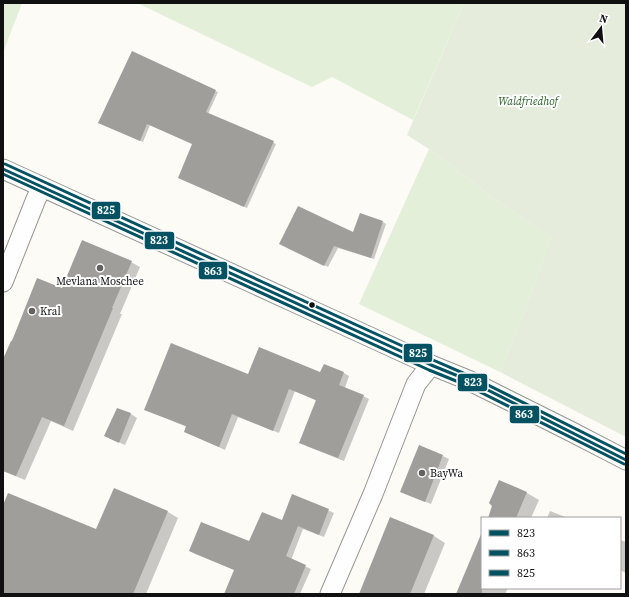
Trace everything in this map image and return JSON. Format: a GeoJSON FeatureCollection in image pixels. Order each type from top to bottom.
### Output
{"type":"FeatureCollection","features":[{"type":"Feature","properties":{"kind":"street"},"geometry":{"type":"LineString","coordinates":[[3,169],[431,365],[468,380],[570,430],[626,460]]}},
{"type":"Feature","properties":{"kind":"street"},"geometry":{"type":"LineString","coordinates":[[3,282],[42,187]]}},
{"type":"Feature","properties":{"kind":"street"},"geometry":{"type":"LineString","coordinates":[[330,594],[373,494],[416,384],[431,365]]}},
{"type":"Feature","properties":{"kind":"green space"},"geometry":{"type":"Polygon","coordinates":[[[3,3],[22,3],[3,53],[3,3]]]}},
{"type":"Feature","properties":{"kind":"green space"},"geometry":{"type":"Polygon","coordinates":[[[137,3],[464,3],[413,120],[332,77],[312,87],[137,3]]]}},
{"type":"Feature","properties":{"kind":"green space","name":"Waldfriedhof"},"geometry":{"type":"Polygon","coordinates":[[[464,3],[626,3],[626,437],[500,372],[520,323],[551,238],[496,200],[429,149],[407,135],[464,3]]]}},
{"type":"Feature","properties":{"kind":"green space"},"geometry":{"type":"Polygon","coordinates":[[[429,149],[496,200],[551,238],[520,323],[500,372],[359,304],[429,149]]]}},
{"type":"Feature","properties":{"kind":"building"},"geometry":{"type":"Polygon","coordinates":[[[132,51],[216,90],[206,112],[274,141],[244,207],[178,178],[192,144],[147,124],[140,141],[98,123],[132,51]]]}},
{"type":"Feature","properties":{"kind":"building"},"geometry":{"type":"Polygon","coordinates":[[[298,206],[353,232],[360,213],[383,221],[371,258],[334,246],[324,266],[279,244],[298,206]]]}},
{"type":"Feature","properties":{"kind":"building"},"geometry":{"type":"Polygon","coordinates":[[[82,240],[132,261],[64,426],[42,417],[16,476],[3,471],[3,359],[12,341],[37,278],[62,288],[82,240]]]}},
{"type":"Feature","properties":{"kind":"building"},"geometry":{"type":"Polygon","coordinates":[[[171,343],[248,374],[259,347],[320,372],[324,364],[344,372],[339,385],[364,395],[338,458],[299,443],[316,400],[289,389],[273,431],[232,414],[219,447],[184,432],[186,426],[144,410],[171,343]]]}},
{"type":"Feature","properties":{"kind":"building"},"geometry":{"type":"Polygon","coordinates":[[[117,408],[131,413],[119,443],[104,436],[117,408]]]}},
{"type":"Feature","properties":{"kind":"building","name":"BayWa"},"geometry":{"type":"Polygon","coordinates":[[[419,445],[443,455],[425,502],[400,492],[419,445]]]}},
{"type":"Feature","properties":{"kind":"building"},"geometry":{"type":"Polygon","coordinates":[[[499,480],[527,492],[516,517],[488,517],[492,506],[489,503],[499,480]]]}},
{"type":"Feature","properties":{"kind":"building"},"geometry":{"type":"Polygon","coordinates":[[[114,488],[168,511],[133,594],[3,594],[3,505],[8,493],[96,529],[114,488]]]}},
{"type":"Feature","properties":{"kind":"building"},"geometry":{"type":"Polygon","coordinates":[[[292,494],[329,509],[319,535],[298,526],[286,556],[306,565],[294,594],[224,594],[234,570],[189,551],[201,522],[249,541],[262,512],[282,520],[292,494]]]}},
{"type":"Feature","properties":{"kind":"building"},"geometry":{"type":"Polygon","coordinates":[[[390,517],[434,535],[410,594],[359,594],[390,517]]]}},
{"type":"Feature","properties":{"kind":"building"},"geometry":{"type":"Polygon","coordinates":[[[481,534],[482,594],[456,594],[481,534]]]}},
{"type":"Feature","properties":{"kind":"transit line","name":"825"},"geometry":{"type":"LineString","coordinates":[[5,164],[470,376],[626,454]]}},
{"type":"Feature","properties":{"kind":"transit line","name":"823"},"geometry":{"type":"LineString","coordinates":[[3,169],[431,365],[468,380],[626,460]]}},
{"type":"Feature","properties":{"kind":"transit line","name":"863"},"geometry":{"type":"LineString","coordinates":[[3,174],[429,370],[466,385],[624,464]]}},
{"type":"Feature","properties":{"kind":"place","name":"Mevlana Moschee"},"geometry":{"type":"Point","coordinates":[100,268]}},
{"type":"Feature","properties":{"kind":"place","name":"Kral"},"geometry":{"type":"Point","coordinates":[32,311]}},
{"type":"Feature","properties":{"kind":"place","name":"BayWa"},"geometry":{"type":"Point","coordinates":[422,473]}}]}
